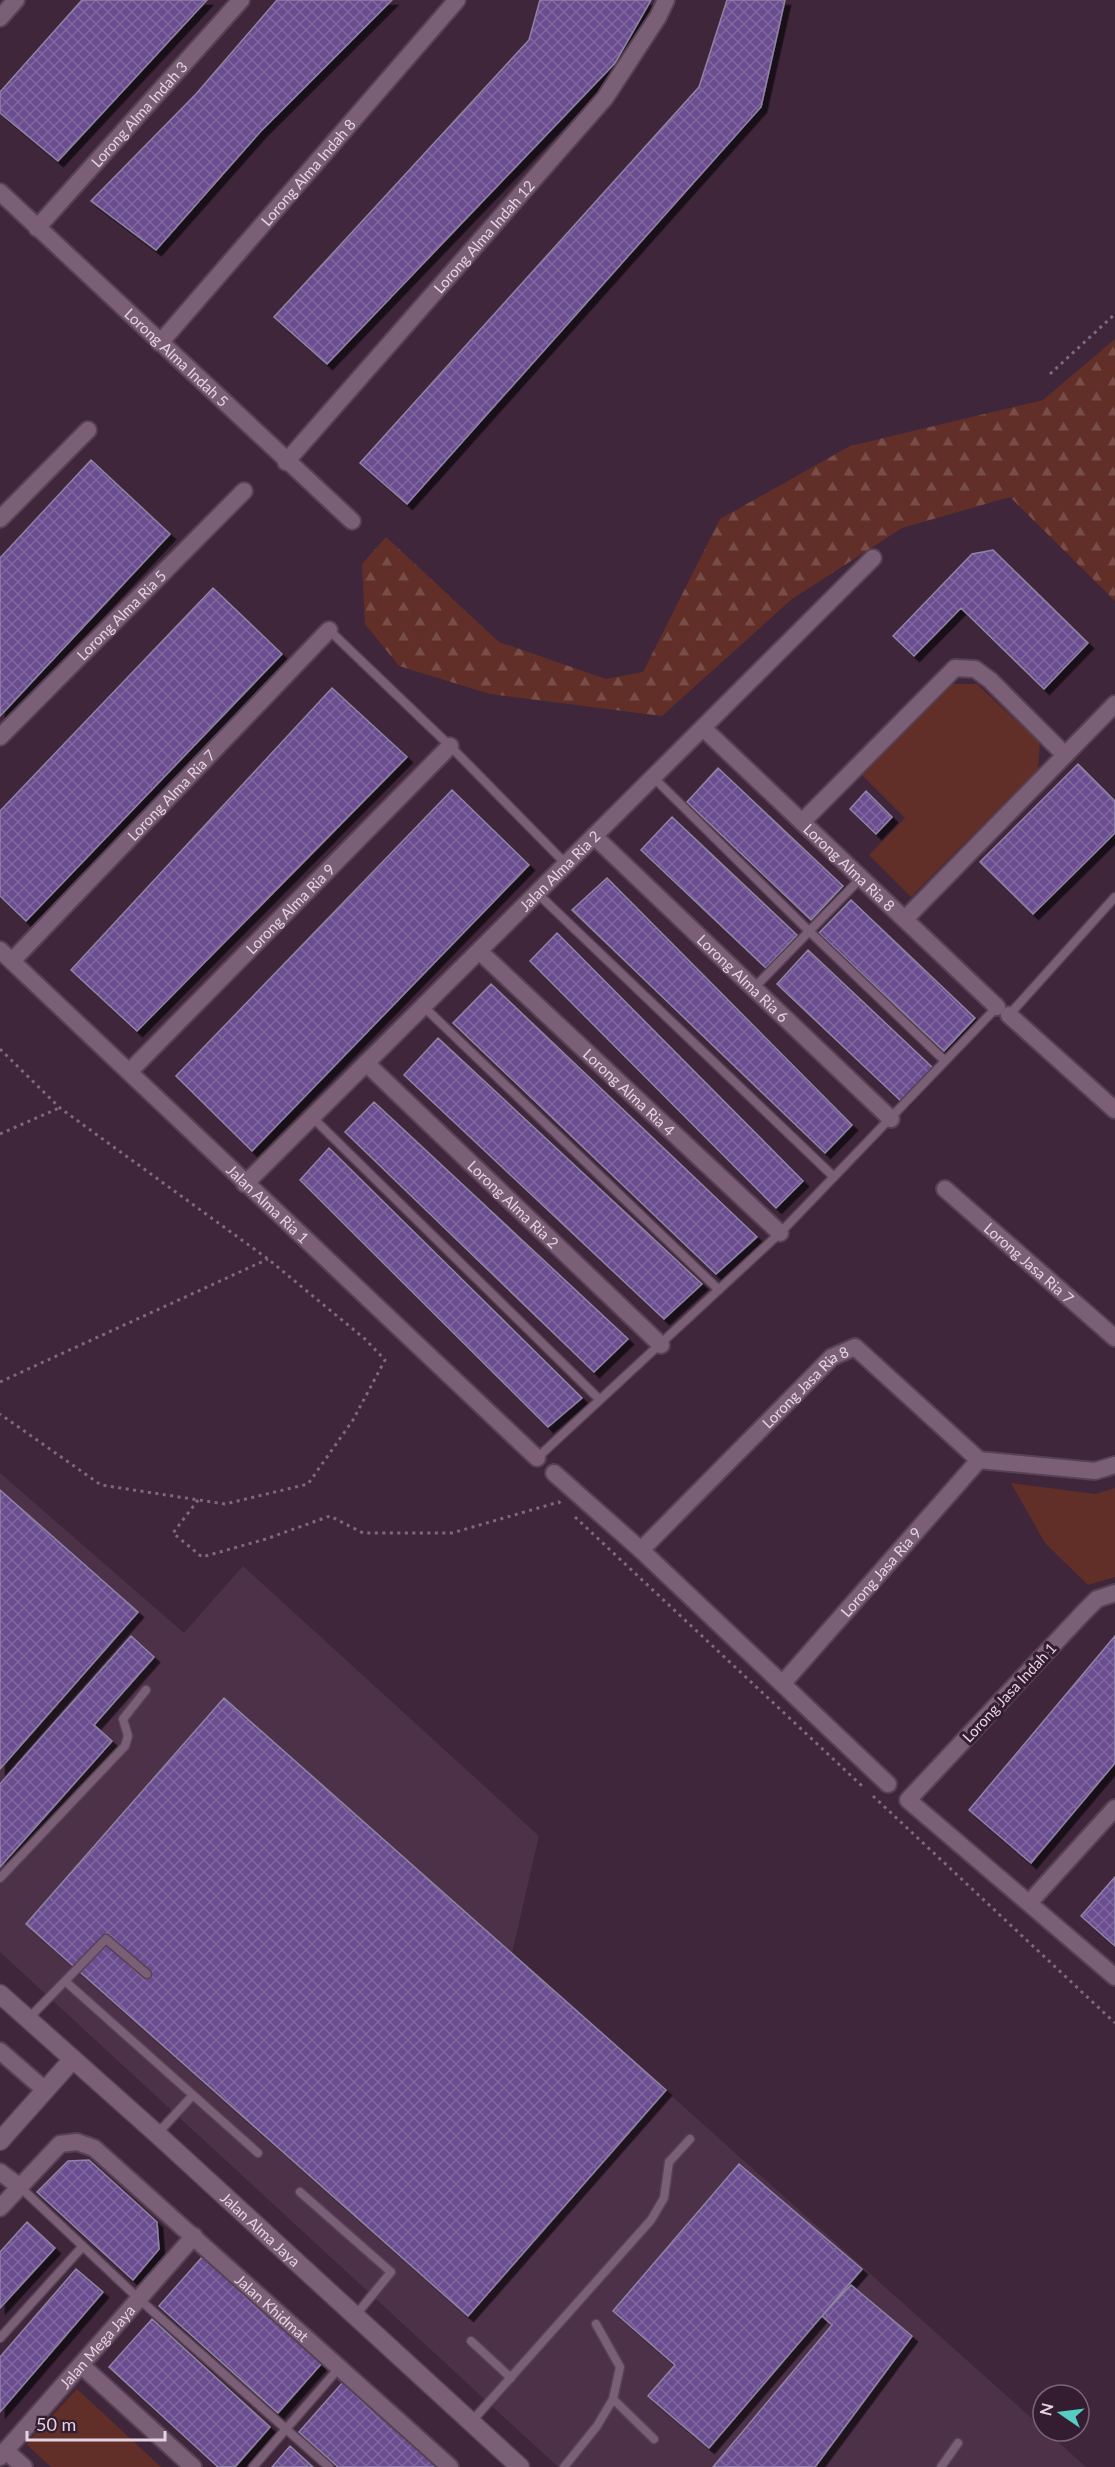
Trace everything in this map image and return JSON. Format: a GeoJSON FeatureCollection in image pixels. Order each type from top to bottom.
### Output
{"type":"FeatureCollection","features":[{"type":"Feature","properties":{"kind":"street"},"geometry":{"type":"LineString","coordinates":[[0,18],[16,0]]}},
{"type":"Feature","properties":{"kind":"street","name":"Lorong Alma Indah 3"},"geometry":{"type":"LineString","coordinates":[[38,228],[241,0]]}},
{"type":"Feature","properties":{"kind":"street","name":"Lorong Alma Indah 8"},"geometry":{"type":"LineString","coordinates":[[160,343],[457,0]]}},
{"type":"Feature","properties":{"kind":"street","name":"Lorong Alma Indah 12"},"geometry":{"type":"LineString","coordinates":[[286,462],[605,98],[658,17],[666,0]]}},
{"type":"Feature","properties":{"kind":"street","name":"Lorong Alma Indah 5"},"geometry":{"type":"LineString","coordinates":[[0,192],[286,462],[352,521]]}},
{"type":"Feature","properties":{"kind":"street"},"geometry":{"type":"LineString","coordinates":[[0,519],[88,430]]}},
{"type":"Feature","properties":{"kind":"street","name":"Lorong Alma Ria 5"},"geometry":{"type":"LineString","coordinates":[[0,737],[244,491]]}},
{"type":"Feature","properties":{"kind":"street","name":"Jalan Alma Ria 2"},"geometry":{"type":"LineString","coordinates":[[245,1184],[873,558]]}},
{"type":"Feature","properties":{"kind":"street","name":"Lorong Alma Ria 7"},"geometry":{"type":"LineString","coordinates":[[6,955],[329,630]]}},
{"type":"Feature","properties":{"kind":"street"},"geometry":{"type":"LineString","coordinates":[[802,822],[955,668],[975,669],[990,680],[1065,755]]}},
{"type":"Feature","properties":{"kind":"street"},"geometry":{"type":"LineString","coordinates":[[905,919],[1115,704]]}},
{"type":"Feature","properties":{"kind":"street","name":"Lorong Alma Ria 8"},"geometry":{"type":"LineString","coordinates":[[703,728],[1003,1011],[1115,1110]]}},
{"type":"Feature","properties":{"kind":"street","name":"Lorong Alma Ria 9"},"geometry":{"type":"LineString","coordinates":[[129,1071],[450,746]]}},
{"type":"Feature","properties":{"kind":"street","name":"Lorong Alma Ria 6"},"geometry":{"type":"LineString","coordinates":[[594,837],[891,1119]]}},
{"type":"Feature","properties":{"kind":"street","name":"Lorong Alma Ria 4"},"geometry":{"type":"LineString","coordinates":[[479,951],[780,1233]]}},
{"type":"Feature","properties":{"kind":"street","name":"Jalan Alma Ria 1"},"geometry":{"type":"LineString","coordinates":[[6,955],[245,1184],[537,1458]]}},
{"type":"Feature","properties":{"kind":"street","name":"Lorong Alma Ria 2"},"geometry":{"type":"LineString","coordinates":[[366,1063],[661,1345]]}},
{"type":"Feature","properties":{"kind":"street","name":"Lorong Jasa Ria 7"},"geometry":{"type":"LineString","coordinates":[[945,1189],[1115,1338]]}},
{"type":"Feature","properties":{"kind":"street","name":"Lorong Jasa Ria 8"},"geometry":{"type":"LineString","coordinates":[[641,1550],[832,1357],[855,1347],[979,1460]]}},
{"type":"Feature","properties":{"kind":"street"},"geometry":{"type":"LineString","coordinates":[[979,1460],[1095,1471],[1115,1465]]}},
{"type":"Feature","properties":{"kind":"street","name":"Lorong Jasa Ria 9"},"geometry":{"type":"LineString","coordinates":[[783,1683],[979,1460]]}},
{"type":"Feature","properties":{"kind":"street"},"geometry":{"type":"LineString","coordinates":[[554,1473],[641,1550],[888,1784]]}},
{"type":"Feature","properties":{"kind":"street","name":"Lorong Jasa Indah 1"},"geometry":{"type":"LineString","coordinates":[[1029,1903],[908,1800],[1097,1599],[1115,1593]]}},
{"type":"Feature","properties":{"kind":"street"},"geometry":{"type":"LineString","coordinates":[[1115,1808],[1029,1903],[1115,1977]]}},
{"type":"Feature","properties":{"kind":"street","name":"Jalan Alma Jaya"},"geometry":{"type":"LineString","coordinates":[[0,1994],[157,2133],[520,2467]]}},
{"type":"Feature","properties":{"kind":"street"},"geometry":{"type":"LineString","coordinates":[[0,2051],[45,2091]]}},
{"type":"Feature","properties":{"kind":"street"},"geometry":{"type":"LineString","coordinates":[[0,2141],[73,2060]]}},
{"type":"Feature","properties":{"kind":"street","name":"Jalan Khidmat"},"geometry":{"type":"LineString","coordinates":[[19,2186],[60,2144],[77,2142],[94,2148],[450,2467]]}},
{"type":"Feature","properties":{"kind":"street"},"geometry":{"type":"LineString","coordinates":[[0,2172],[19,2186],[0,2208]]}},
{"type":"Feature","properties":{"kind":"street","name":"Jalan Mega Jaya"},"geometry":{"type":"LineString","coordinates":[[3,2454],[194,2236]]}},
{"type":"Feature","properties":{"kind":"street"},"geometry":{"type":"LineString","coordinates":[[81,2366],[193,2467]]}},
{"type":"Feature","properties":{"kind":"street"},"geometry":{"type":"LineString","coordinates":[[3,2454],[24,2467]]}},
{"type":"Feature","properties":{"kind":"lane"},"geometry":{"type":"LineString","coordinates":[[329,630],[450,746],[566,864]]}},
{"type":"Feature","properties":{"kind":"lane"},"geometry":{"type":"LineString","coordinates":[[653,777],[809,932],[944,1060]]}},
{"type":"Feature","properties":{"kind":"lane"},"geometry":{"type":"LineString","coordinates":[[753,989],[861,878]]}},
{"type":"Feature","properties":{"kind":"lane"},"geometry":{"type":"LineString","coordinates":[[537,893],[834,1178]]}},
{"type":"Feature","properties":{"kind":"lane"},"geometry":{"type":"LineString","coordinates":[[537,1458],[780,1233],[891,1119],[944,1060],[1003,1011],[1115,897]]}},
{"type":"Feature","properties":{"kind":"lane"},"geometry":{"type":"LineString","coordinates":[[423,1006],[719,1290]]}},
{"type":"Feature","properties":{"kind":"lane"},"geometry":{"type":"LineString","coordinates":[[312,1117],[600,1400]]}},
{"type":"Feature","properties":{"kind":"lane"},"geometry":{"type":"LineString","coordinates":[[0,1878],[125,1746],[128,1736],[123,1719],[146,1690]]}},
{"type":"Feature","properties":{"kind":"lane"},"geometry":{"type":"LineString","coordinates":[[28,2019],[106,1939],[147,1974]]}},
{"type":"Feature","properties":{"kind":"lane"},"geometry":{"type":"LineString","coordinates":[[65,1981],[258,2153]]}},
{"type":"Feature","properties":{"kind":"lane"},"geometry":{"type":"LineString","coordinates":[[157,2133],[193,2096]]}},
{"type":"Feature","properties":{"kind":"lane"},"geometry":{"type":"LineString","coordinates":[[472,2421],[651,2220],[664,2198],[669,2162],[690,2139]]}},
{"type":"Feature","properties":{"kind":"lane"},"geometry":{"type":"LineString","coordinates":[[19,2186],[139,2300],[329,2467]]}},
{"type":"Feature","properties":{"kind":"lane"},"geometry":{"type":"LineString","coordinates":[[300,2192],[391,2272],[356,2316]]}},
{"type":"Feature","properties":{"kind":"lane"},"geometry":{"type":"LineString","coordinates":[[0,2338],[83,2246]]}},
{"type":"Feature","properties":{"kind":"lane"},"geometry":{"type":"LineString","coordinates":[[564,2467],[597,2426],[612,2399],[620,2367],[596,2324]]}},
{"type":"Feature","properties":{"kind":"lane"},"geometry":{"type":"LineString","coordinates":[[471,2341],[511,2378]]}},
{"type":"Feature","properties":{"kind":"lane"},"geometry":{"type":"LineString","coordinates":[[253,2467],[339,2368]]}},
{"type":"Feature","properties":{"kind":"lane"},"geometry":{"type":"LineString","coordinates":[[612,2399],[654,2439]]}},
{"type":"Feature","properties":{"kind":"lane"},"geometry":{"type":"LineString","coordinates":[[941,2467],[958,2443]]}},
{"type":"Feature","properties":{"kind":"path"},"geometry":{"type":"LineString","coordinates":[[1050,374],[1115,314]]}},
{"type":"Feature","properties":{"kind":"path"},"geometry":{"type":"LineString","coordinates":[[0,1049],[60,1108],[268,1259],[365,1339],[384,1360],[353,1420],[308,1484],[225,1504],[101,1485],[0,1414]]}},
{"type":"Feature","properties":{"kind":"path"},"geometry":{"type":"LineString","coordinates":[[0,1134],[60,1108]]}},
{"type":"Feature","properties":{"kind":"path"},"geometry":{"type":"LineString","coordinates":[[0,1382],[268,1259]]}},
{"type":"Feature","properties":{"kind":"path"},"geometry":{"type":"LineString","coordinates":[[198,1500],[173,1533],[202,1557],[266,1539],[330,1516],[363,1533],[452,1533],[559,1502],[863,1787]]}},
{"type":"Feature","properties":{"kind":"path"},"geometry":{"type":"LineString","coordinates":[[872,1795],[1115,2023]]}},
{"type":"Feature","properties":{"kind":"shaded area"},"geometry":{"type":"Polygon","coordinates":[[[0,1473],[184,1633],[243,1566],[539,1836],[512,1953],[1031,2418],[1031,2443],[1059,2443],[1086,2467],[558,2467],[0,1952],[0,1473]]]}},
{"type":"Feature","properties":{"kind":"green space"},"geometry":{"type":"Polygon","coordinates":[[[1115,339],[1115,601],[1010,497],[902,528],[792,599],[662,716],[490,694],[399,666],[365,624],[362,564],[386,537],[499,642],[606,679],[643,672],[720,519],[850,446],[1043,400],[1115,339]]]}},
{"type":"Feature","properties":{"kind":"green space"},"geometry":{"type":"Polygon","coordinates":[[[952,684],[977,684],[1040,743],[1038,769],[911,897],[869,855],[905,818],[862,775],[952,684]]]}},
{"type":"Feature","properties":{"kind":"green space"},"geometry":{"type":"Polygon","coordinates":[[[1011,1483],[1095,1494],[1115,1488],[1115,1577],[1088,1585],[1045,1543],[1011,1483]]]}},
{"type":"Feature","properties":{"kind":"green space"},"geometry":{"type":"Polygon","coordinates":[[[77,2389],[161,2467],[51,2467],[26,2444],[77,2389]]]}},
{"type":"Feature","properties":{"kind":"building"},"geometry":{"type":"Polygon","coordinates":[[[82,0],[207,0],[58,161],[0,113],[0,92],[82,0]]]}},
{"type":"Feature","properties":{"kind":"building"},"geometry":{"type":"Polygon","coordinates":[[[277,0],[392,0],[260,132],[156,250],[91,201],[196,94],[277,0]]]}},
{"type":"Feature","properties":{"kind":"building"},"geometry":{"type":"Polygon","coordinates":[[[540,0],[651,0],[615,63],[327,364],[274,317],[529,40],[540,0]]]}},
{"type":"Feature","properties":{"kind":"building"},"geometry":{"type":"Polygon","coordinates":[[[727,0],[785,0],[761,107],[407,504],[360,463],[699,87],[727,0]]]}},
{"type":"Feature","properties":{"kind":"building"},"geometry":{"type":"Polygon","coordinates":[[[91,460],[170,534],[0,716],[0,558],[91,460]]]}},
{"type":"Feature","properties":{"kind":"building"},"geometry":{"type":"Polygon","coordinates":[[[993,550],[1088,643],[1044,689],[961,608],[914,656],[893,636],[972,554],[993,550]]]}},
{"type":"Feature","properties":{"kind":"building"},"geometry":{"type":"Polygon","coordinates":[[[213,588],[282,654],[26,921],[0,896],[0,811],[213,588]]]}},
{"type":"Feature","properties":{"kind":"building"},"geometry":{"type":"Polygon","coordinates":[[[332,688],[407,757],[137,1031],[71,970],[332,688]]]}},
{"type":"Feature","properties":{"kind":"building"},"geometry":{"type":"Polygon","coordinates":[[[1078,764],[1115,801],[1115,833],[1033,914],[980,862],[1078,764]]]}},
{"type":"Feature","properties":{"kind":"building"},"geometry":{"type":"Polygon","coordinates":[[[718,768],[843,886],[811,920],[687,802],[718,768]]]}},
{"type":"Feature","properties":{"kind":"building"},"geometry":{"type":"Polygon","coordinates":[[[452,790],[529,865],[252,1151],[176,1076],[452,790]]]}},
{"type":"Feature","properties":{"kind":"building"},"geometry":{"type":"Polygon","coordinates":[[[866,791],[892,817],[876,834],[850,809],[866,791]]]}},
{"type":"Feature","properties":{"kind":"building"},"geometry":{"type":"Polygon","coordinates":[[[672,817],[797,935],[766,968],[641,850],[672,817]]]}},
{"type":"Feature","properties":{"kind":"building"},"geometry":{"type":"Polygon","coordinates":[[[607,878],[852,1125],[825,1153],[572,910],[607,878]]]}},
{"type":"Feature","properties":{"kind":"building"},"geometry":{"type":"Polygon","coordinates":[[[851,900],[975,1018],[944,1051],[819,933],[851,900]]]}},
{"type":"Feature","properties":{"kind":"building"},"geometry":{"type":"Polygon","coordinates":[[[557,933],[803,1181],[776,1208],[530,961],[557,933]]]}},
{"type":"Feature","properties":{"kind":"building"},"geometry":{"type":"Polygon","coordinates":[[[808,950],[933,1068],[902,1102],[777,984],[808,950]]]}},
{"type":"Feature","properties":{"kind":"building"},"geometry":{"type":"Polygon","coordinates":[[[491,984],[757,1237],[716,1274],[453,1023],[491,984]]]}},
{"type":"Feature","properties":{"kind":"building"},"geometry":{"type":"Polygon","coordinates":[[[438,1038],[702,1284],[664,1319],[404,1075],[438,1038]]]}},
{"type":"Feature","properties":{"kind":"building"},"geometry":{"type":"Polygon","coordinates":[[[374,1102],[628,1339],[594,1372],[345,1132],[374,1102]]]}},
{"type":"Feature","properties":{"kind":"building"},"geometry":{"type":"Polygon","coordinates":[[[329,1148],[582,1398],[548,1427],[300,1180],[329,1148]]]}},
{"type":"Feature","properties":{"kind":"building"},"geometry":{"type":"Polygon","coordinates":[[[0,1490],[138,1612],[0,1769],[0,1490]]]}},
{"type":"Feature","properties":{"kind":"building"},"geometry":{"type":"Polygon","coordinates":[[[131,1636],[154,1657],[94,1725],[112,1741],[0,1867],[0,1784],[131,1636]]]}},
{"type":"Feature","properties":{"kind":"building"},"geometry":{"type":"Polygon","coordinates":[[[1115,1636],[1115,1763],[1031,1863],[969,1810],[1115,1636]]]}},
{"type":"Feature","properties":{"kind":"building"},"geometry":{"type":"Polygon","coordinates":[[[224,1698],[666,2090],[468,2316],[26,1924],[224,1698]]]}},
{"type":"Feature","properties":{"kind":"building"},"geometry":{"type":"Polygon","coordinates":[[[1115,1877],[1115,1946],[1081,1916],[1115,1877]]]}},
{"type":"Feature","properties":{"kind":"building"},"geometry":{"type":"Polygon","coordinates":[[[89,2160],[157,2222],[159,2249],[133,2280],[37,2192],[68,2161],[89,2160]]]}},
{"type":"Feature","properties":{"kind":"building"},"geometry":{"type":"Polygon","coordinates":[[[739,2164],[862,2269],[709,2448],[648,2396],[675,2365],[613,2311],[739,2164]]]}},
{"type":"Feature","properties":{"kind":"building"},"geometry":{"type":"Polygon","coordinates":[[[27,2222],[55,2248],[0,2308],[0,2252],[27,2222]]]}},
{"type":"Feature","properties":{"kind":"building"},"geometry":{"type":"Polygon","coordinates":[[[203,2256],[322,2363],[278,2413],[159,2306],[203,2256]]]}},
{"type":"Feature","properties":{"kind":"building"},"geometry":{"type":"Polygon","coordinates":[[[76,2269],[103,2292],[0,2412],[0,2357],[76,2269]]]}},
{"type":"Feature","properties":{"kind":"building"},"geometry":{"type":"Polygon","coordinates":[[[851,2285],[912,2336],[815,2467],[713,2467],[832,2325],[822,2316],[851,2285]]]}},
{"type":"Feature","properties":{"kind":"building"},"geometry":{"type":"Polygon","coordinates":[[[152,2319],[270,2427],[235,2467],[218,2467],[109,2367],[152,2319]]]}},
{"type":"Feature","properties":{"kind":"building"},"geometry":{"type":"Polygon","coordinates":[[[343,2382],[437,2467],[338,2467],[299,2432],[343,2382]]]}},
{"type":"Feature","properties":{"kind":"building"},"geometry":{"type":"Polygon","coordinates":[[[290,2446],[313,2467],[272,2467],[290,2446]]]}}]}
